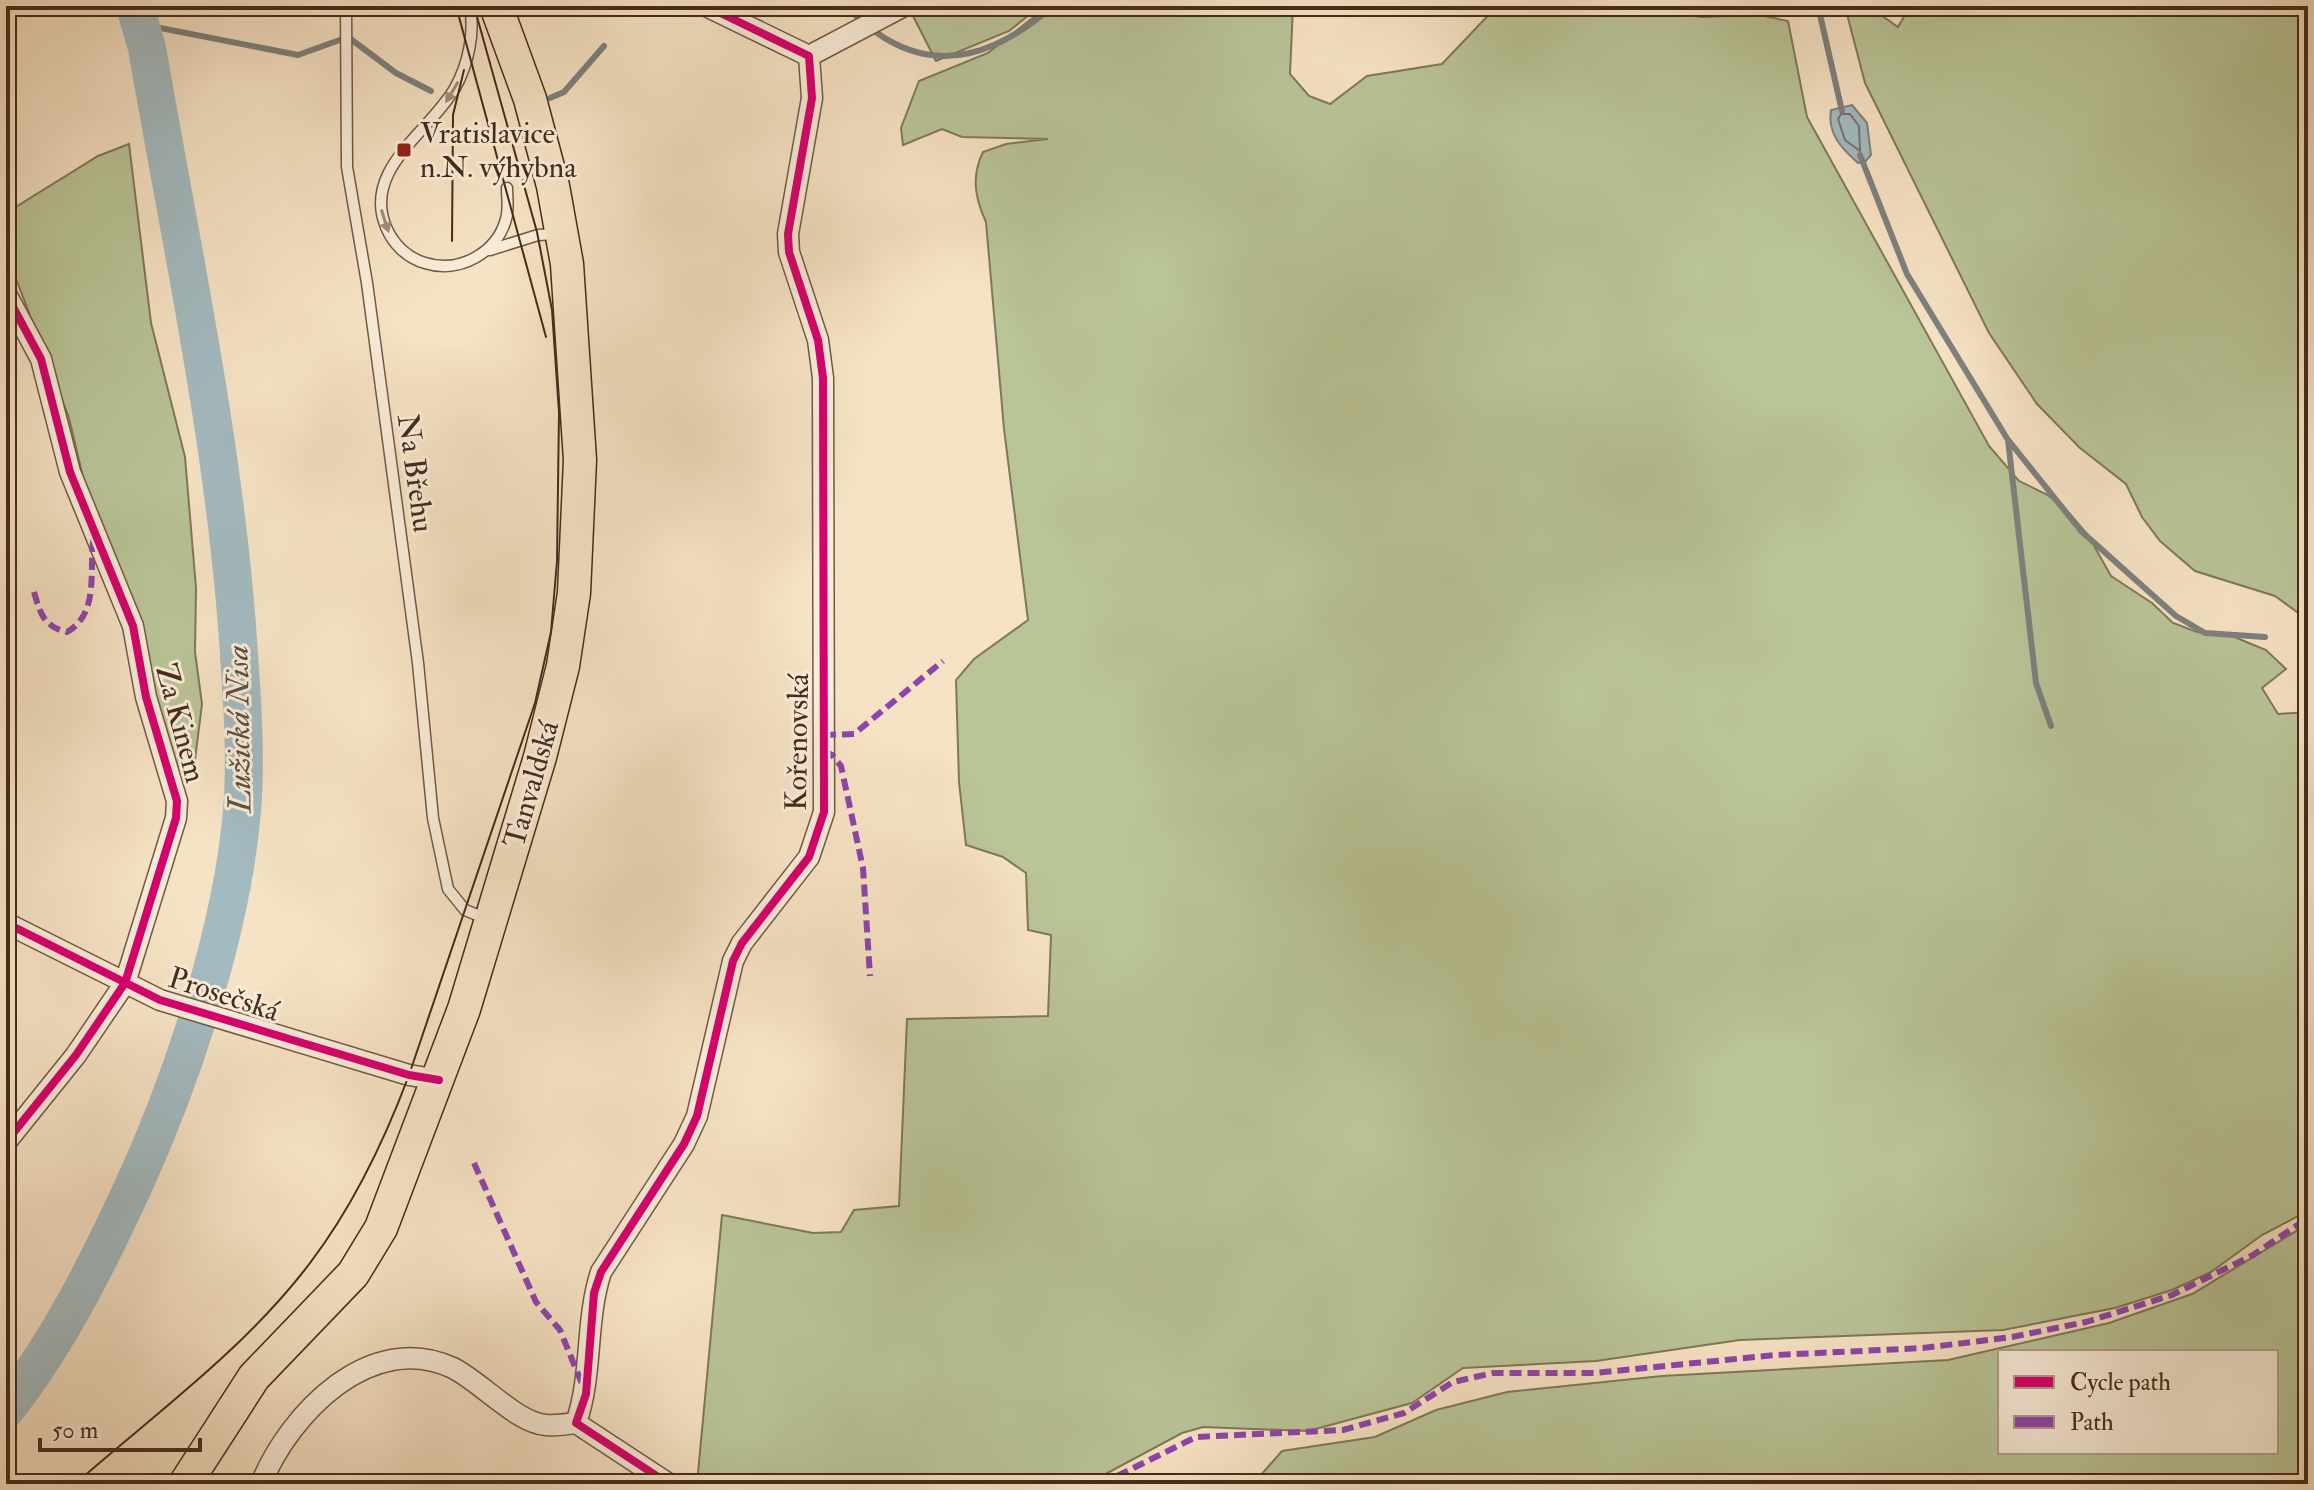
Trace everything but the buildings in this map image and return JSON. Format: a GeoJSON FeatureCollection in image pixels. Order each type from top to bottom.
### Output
{"type":"FeatureCollection","features":[{"type":"Feature","properties":{"kind":"main road","name":"Tanvaldská"},"geometry":{"type":"LineString","coordinates":[[185,1484],[254,1377],[364,1259],[388,1214],[439,1080],[492,921],[563,666],[574,593],[579,435],[563,233],[530,99],[496,6]]}},
{"type":"Feature","properties":{"kind":"street"},"geometry":{"type":"LineString","coordinates":[[706,6],[809,56],[904,6]]}},
{"type":"Feature","properties":{"kind":"street","name":"Kořenovská"},"geometry":{"type":"LineString","coordinates":[[576,1423],[586,1394],[594,1293],[601,1272],[684,1144],[697,1116],[733,961],[742,943],[809,857],[824,812],[823,378],[818,340],[789,252],[788,234],[812,98],[809,56]]}},
{"type":"Feature","properties":{"kind":"street","name":"Za Kinem"},"geometry":{"type":"LineString","coordinates":[[6,294],[41,359],[70,472],[133,626],[146,697],[177,801],[176,818],[125,983],[76,1055],[19,1130],[6,1142]]}},
{"type":"Feature","properties":{"kind":"street","name":"Prosečská"},"geometry":{"type":"LineString","coordinates":[[6,923],[52,943],[160,1000],[241,1026],[439,1080]]}},
{"type":"Feature","properties":{"kind":"street"},"geometry":{"type":"LineString","coordinates":[[261,1484],[279,1445],[320,1399],[348,1377],[381,1361],[410,1358],[451,1367],[485,1387],[521,1416],[545,1426],[576,1423],[669,1484]]}},
{"type":"Feature","properties":{"kind":"lane","name":"Na Břehu"},"geometry":{"type":"LineString","coordinates":[[346,6],[347,167],[367,283],[418,663],[433,818],[448,889],[465,910],[492,921]]}},
{"type":"Feature","properties":{"kind":"lane"},"geometry":{"type":"LineString","coordinates":[[470,6],[471,35],[464,70],[441,109],[395,161],[381,198],[381,216],[397,245],[429,265],[459,264],[538,235],[563,233]]}},
{"type":"Feature","properties":{"kind":"lane"},"geometry":{"type":"LineString","coordinates":[[485,252],[502,230],[507,215],[507,188]]}},
{"type":"Feature","properties":{"kind":"green space"},"geometry":{"type":"Polygon","coordinates":[[[924,6],[1040,6],[1009,31],[936,61],[912,14],[924,6]]]}},
{"type":"Feature","properties":{"kind":"green space"},"geometry":{"type":"Polygon","coordinates":[[[1048,6],[1293,6],[1290,74],[1309,96],[1330,104],[1367,76],[1442,64],[1497,6],[1542,6],[1568,12],[1591,6],[1645,6],[1701,17],[1759,15],[1788,21],[1807,117],[1989,446],[2019,481],[2048,495],[2070,514],[2088,535],[2111,576],[2152,603],[2173,623],[2197,632],[2232,636],[2266,650],[2286,669],[2262,688],[2278,714],[2308,712],[2308,1211],[2262,1235],[2211,1272],[2172,1290],[2115,1308],[2003,1330],[1740,1340],[1596,1361],[1463,1368],[1412,1403],[1308,1431],[1203,1427],[1182,1433],[1087,1484],[697,1484],[722,1215],[813,1233],[841,1232],[854,1210],[899,1206],[907,1019],[1048,1016],[1051,935],[1028,930],[1026,873],[1003,857],[966,845],[959,782],[956,680],[974,659],[1028,620],[1004,429],[986,222],[977,196],[977,170],[983,152],[1006,144],[1048,139],[962,137],[942,129],[903,145],[901,128],[919,81],[988,53],[1048,6]]]}},
{"type":"Feature","properties":{"kind":"green space"},"geometry":{"type":"Polygon","coordinates":[[[1853,6],[1868,6],[1898,27],[1910,6],[2308,6],[2308,620],[2275,596],[2195,571],[2160,541],[2142,517],[2126,484],[2080,448],[2037,404],[1989,333],[1865,83],[1847,14],[1853,6]]]}},
{"type":"Feature","properties":{"kind":"green space"},"geometry":{"type":"Polygon","coordinates":[[[129,144],[151,323],[185,457],[196,588],[195,652],[202,704],[194,768],[173,765],[87,494],[69,418],[18,284],[6,262],[6,213],[98,156],[129,144]]]}},
{"type":"Feature","properties":{"kind":"green space"},"geometry":{"type":"Polygon","coordinates":[[[2308,1224],[2308,1484],[1253,1484],[1282,1451],[1375,1437],[1436,1410],[1507,1392],[1662,1376],[1948,1360],[2109,1323],[2192,1294],[2308,1224]]]}},
{"type":"Feature","properties":{"kind":"water"},"geometry":{"type":"Polygon","coordinates":[[[1852,105],[1867,123],[1871,155],[1865,162],[1858,163],[1846,152],[1831,126],[1831,110],[1852,105]]]}},
{"type":"Feature","properties":{"kind":"waterway","name":"Lužická Nisa"},"geometry":{"type":"LineString","coordinates":[[6,1409],[60,1330],[91,1273],[133,1187],[170,1099],[216,954],[228,905],[242,811],[242,695],[221,481],[199,336],[147,48],[135,6]]}},
{"type":"Feature","properties":{"kind":"waterway"},"geometry":{"type":"LineString","coordinates":[[844,6],[865,23]]}},
{"type":"Feature","properties":{"kind":"waterway"},"geometry":{"type":"LineString","coordinates":[[877,33],[900,46],[924,54],[946,56],[969,53],[1012,36],[1053,6]]}},
{"type":"Feature","properties":{"kind":"waterway"},"geometry":{"type":"LineString","coordinates":[[1818,6],[1842,111]]}},
{"type":"Feature","properties":{"kind":"waterway"},"geometry":{"type":"LineString","coordinates":[[140,24],[298,55],[348,37],[396,73],[431,91]]}},
{"type":"Feature","properties":{"kind":"waterway"},"geometry":{"type":"LineString","coordinates":[[550,98],[564,92],[604,46]]}},
{"type":"Feature","properties":{"kind":"waterway"},"geometry":{"type":"LineString","coordinates":[[1860,155],[1907,274],[2008,440],[2036,683],[2051,726]]}},
{"type":"Feature","properties":{"kind":"waterway"},"geometry":{"type":"LineString","coordinates":[[2009,441],[2081,531],[2176,616],[2205,633],[2265,637]]}},
{"type":"Feature","properties":{"kind":"tram line"},"geometry":{"type":"LineString","coordinates":[[456,6],[546,337]]}},
{"type":"Feature","properties":{"kind":"tram line"},"geometry":{"type":"LineString","coordinates":[[75,1484],[258,1324],[310,1263],[354,1196],[378,1149],[409,1075],[535,703],[551,632],[557,561],[559,412],[552,310],[537,232],[474,6]]}},
{"type":"Feature","properties":{"kind":"tram line"},"geometry":{"type":"LineString","coordinates":[[452,241],[453,115],[464,70]]}},
{"type":"Feature","properties":{"kind":"marked path"},"geometry":{"type":"LineString","coordinates":[[34,592],[41,613],[53,627],[67,632],[78,624],[89,601],[94,535]]}},
{"type":"Feature","properties":{"kind":"marked path"},"geometry":{"type":"LineString","coordinates":[[824,735],[854,734],[943,661]]}},
{"type":"Feature","properties":{"kind":"marked path"},"geometry":{"type":"LineString","coordinates":[[824,751],[841,766],[863,868],[870,976]]}},
{"type":"Feature","properties":{"kind":"marked path"},"geometry":{"type":"LineString","coordinates":[[474,1163],[536,1302],[560,1330],[582,1384]]}},
{"type":"Feature","properties":{"kind":"marked path"},"geometry":{"type":"LineString","coordinates":[[1101,1484],[1196,1437],[1343,1430],[1404,1413],[1453,1382],[1493,1373],[1594,1373],[1776,1355],[1923,1348],[2012,1337],[2086,1322],[2172,1295],[2253,1255],[2308,1218]]}},
{"type":"Feature","properties":{"kind":"cycle path"},"geometry":{"type":"LineString","coordinates":[[669,1484],[576,1423],[586,1394],[594,1293],[601,1272],[684,1144],[697,1116],[733,961],[742,943],[809,857],[824,812],[823,378],[818,340],[789,252],[788,234],[812,98],[809,56],[706,6]]}},
{"type":"Feature","properties":{"kind":"cycle path"},"geometry":{"type":"LineString","coordinates":[[6,294],[41,359],[70,472],[133,626],[146,697],[177,801],[176,818],[125,983],[76,1055],[6,1142]]}},
{"type":"Feature","properties":{"kind":"cycle path"},"geometry":{"type":"LineString","coordinates":[[6,923],[160,1000],[409,1075],[439,1080]]}},
{"type":"Feature","properties":{"kind":"place","name":"Vratislavice n.N. výhybna"},"geometry":{"type":"Point","coordinates":[404,150]}}]}
